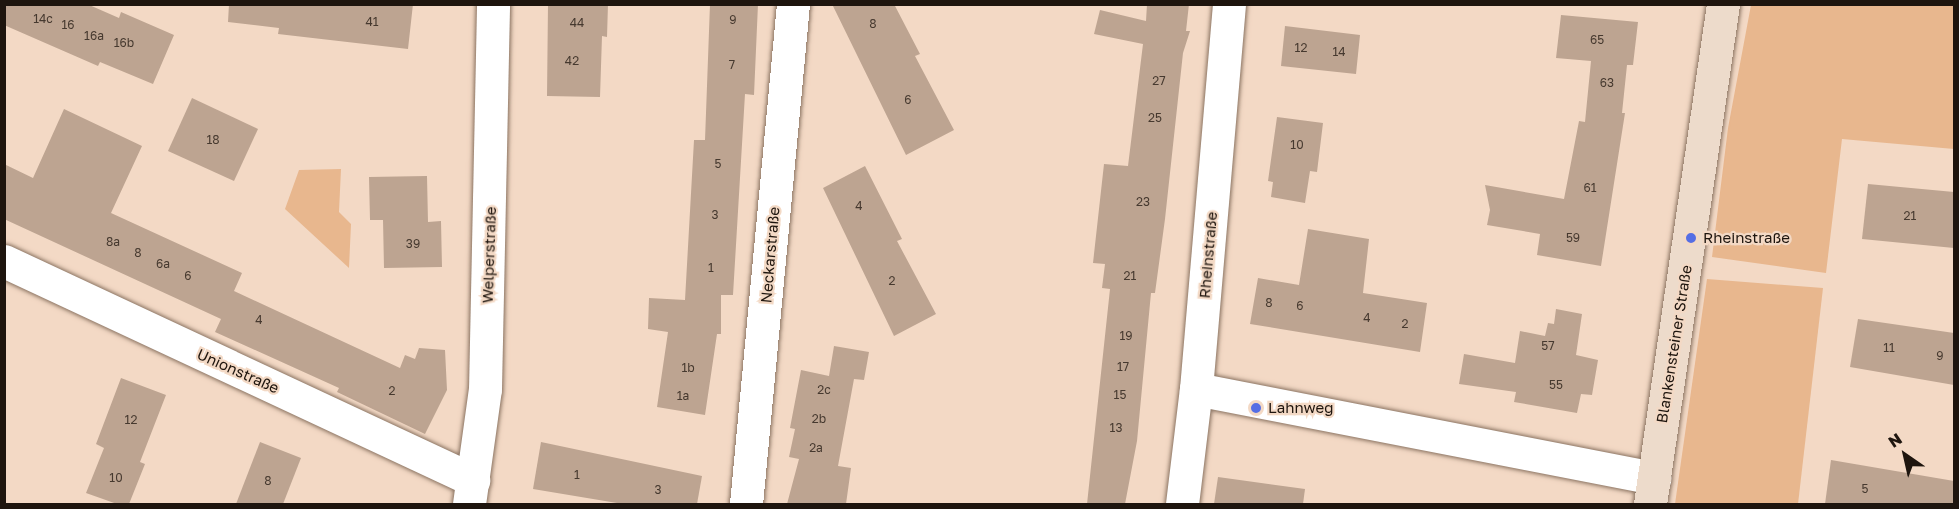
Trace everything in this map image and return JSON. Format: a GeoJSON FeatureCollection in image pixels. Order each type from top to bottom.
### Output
{"type":"FeatureCollection","features":[{"type":"Feature","properties":{"kind":"main road","name":"Blankensteiner Straße"},"geometry":{"type":"LineString","coordinates":[[1652,491],[1723,4]]}},
{"type":"Feature","properties":{"kind":"street","name":"Welperstraße"},"geometry":{"type":"LineString","coordinates":[[471,492],[485,389],[493,4]]}},
{"type":"Feature","properties":{"kind":"street","name":"Neckarstraße"},"geometry":{"type":"LineString","coordinates":[[746,504],[793,4]]}},
{"type":"Feature","properties":{"kind":"street","name":"Rheinstraße"},"geometry":{"type":"LineString","coordinates":[[1182,504],[1196,389],[1229,4]]}},
{"type":"Feature","properties":{"kind":"street","name":"Unionstraße"},"geometry":{"type":"LineString","coordinates":[[4,261],[471,492]]}},
{"type":"Feature","properties":{"kind":"street"},"geometry":{"type":"LineString","coordinates":[[1196,389],[1652,491]]}},
{"type":"Feature","properties":{"kind":"shaded area"},"geometry":{"type":"Polygon","coordinates":[[[1751,5],[1954,5],[1954,149],[1842,139],[1826,273],[1712,257],[1728,128],[1751,5]]]}},
{"type":"Feature","properties":{"kind":"shaded area"},"geometry":{"type":"Polygon","coordinates":[[[341,169],[339,212],[351,224],[349,268],[285,209],[299,170],[341,169]]]}},
{"type":"Feature","properties":{"kind":"shaded area"},"geometry":{"type":"Polygon","coordinates":[[[1707,279],[1823,288],[1798,504],[1675,504],[1707,279]]]}},
{"type":"Feature","properties":{"kind":"building"},"geometry":{"type":"Polygon","coordinates":[[[4,4],[87,4],[119,18],[121,12],[174,35],[153,84],[100,62],[98,66],[4,25],[4,4]]]}},
{"type":"Feature","properties":{"kind":"building"},"geometry":{"type":"Polygon","coordinates":[[[229,4],[413,4],[408,49],[278,34],[279,28],[228,22],[229,4]]]}},
{"type":"Feature","properties":{"kind":"building"},"geometry":{"type":"Polygon","coordinates":[[[548,4],[608,4],[607,37],[602,36],[600,97],[547,96],[548,4]]]}},
{"type":"Feature","properties":{"kind":"building"},"geometry":{"type":"Polygon","coordinates":[[[710,4],[758,4],[754,95],[745,94],[733,295],[721,295],[721,334],[717,334],[705,415],[657,407],[668,332],[648,329],[649,298],[685,300],[694,140],[705,140],[710,4]]]}},
{"type":"Feature","properties":{"kind":"building"},"geometry":{"type":"Polygon","coordinates":[[[832,4],[894,4],[920,54],[915,56],[954,130],[906,155],[832,4]]]}},
{"type":"Feature","properties":{"kind":"building"},"geometry":{"type":"Polygon","coordinates":[[[1147,4],[1189,4],[1186,31],[1190,31],[1183,53],[1165,219],[1155,293],[1151,293],[1137,441],[1125,504],[1087,504],[1110,289],[1102,288],[1105,264],[1093,263],[1104,164],[1128,166],[1143,44],[1094,34],[1100,10],[1146,21],[1147,4]]]}},
{"type":"Feature","properties":{"kind":"building"},"geometry":{"type":"Polygon","coordinates":[[[1561,15],[1638,22],[1633,65],[1627,65],[1622,113],[1625,113],[1601,266],[1537,255],[1540,234],[1487,225],[1490,210],[1485,185],[1564,199],[1579,121],[1585,122],[1591,61],[1556,58],[1561,15]]]}},
{"type":"Feature","properties":{"kind":"building"},"geometry":{"type":"Polygon","coordinates":[[[1285,26],[1360,35],[1356,74],[1281,66],[1285,26]]]}},
{"type":"Feature","properties":{"kind":"building"},"geometry":{"type":"Polygon","coordinates":[[[192,98],[258,129],[234,181],[168,151],[192,98]]]}},
{"type":"Feature","properties":{"kind":"building"},"geometry":{"type":"Polygon","coordinates":[[[64,109],[142,146],[111,213],[242,273],[234,291],[400,368],[405,355],[415,359],[419,348],[445,350],[447,390],[425,434],[337,392],[339,388],[215,332],[221,319],[4,219],[4,164],[33,178],[64,109]]]}},
{"type":"Feature","properties":{"kind":"building"},"geometry":{"type":"Polygon","coordinates":[[[1277,117],[1323,123],[1317,172],[1310,171],[1305,203],[1271,197],[1273,182],[1268,181],[1277,117]]]}},
{"type":"Feature","properties":{"kind":"building"},"geometry":{"type":"Polygon","coordinates":[[[865,166],[902,239],[897,241],[936,314],[894,336],[823,188],[865,166]]]}},
{"type":"Feature","properties":{"kind":"building"},"geometry":{"type":"Polygon","coordinates":[[[427,176],[428,222],[441,221],[442,267],[384,268],[383,220],[370,220],[369,177],[427,176]]]}},
{"type":"Feature","properties":{"kind":"building"},"geometry":{"type":"Polygon","coordinates":[[[1868,184],[1954,192],[1954,248],[1862,239],[1868,184]]]}},
{"type":"Feature","properties":{"kind":"building"},"geometry":{"type":"Polygon","coordinates":[[[1308,229],[1369,239],[1363,293],[1427,303],[1420,352],[1250,324],[1258,278],[1299,285],[1308,229]]]}},
{"type":"Feature","properties":{"kind":"building"},"geometry":{"type":"Polygon","coordinates":[[[1556,309],[1582,314],[1576,355],[1598,360],[1592,395],[1581,394],[1577,413],[1514,402],[1516,392],[1459,384],[1464,354],[1515,363],[1520,331],[1545,336],[1548,323],[1554,324],[1556,309]]]}},
{"type":"Feature","properties":{"kind":"building"},"geometry":{"type":"Polygon","coordinates":[[[1858,319],[1954,333],[1954,385],[1850,367],[1858,319]]]}},
{"type":"Feature","properties":{"kind":"building"},"geometry":{"type":"Polygon","coordinates":[[[834,346],[869,352],[864,380],[854,379],[838,466],[851,468],[846,504],[787,504],[799,459],[789,457],[795,429],[790,428],[801,370],[829,376],[834,346]]]}},
{"type":"Feature","properties":{"kind":"building"},"geometry":{"type":"Polygon","coordinates":[[[121,378],[166,395],[140,462],[145,464],[129,504],[117,504],[86,493],[104,448],[96,444],[121,378]]]}},
{"type":"Feature","properties":{"kind":"building"},"geometry":{"type":"Polygon","coordinates":[[[260,442],[301,458],[283,504],[236,504],[260,442]]]}},
{"type":"Feature","properties":{"kind":"building"},"geometry":{"type":"Polygon","coordinates":[[[541,442],[702,476],[697,504],[623,504],[533,489],[541,442]]]}},
{"type":"Feature","properties":{"kind":"building"},"geometry":{"type":"Polygon","coordinates":[[[1831,460],[1954,481],[1954,504],[1825,504],[1831,460]]]}},
{"type":"Feature","properties":{"kind":"building"},"geometry":{"type":"Polygon","coordinates":[[[1218,477],[1305,489],[1303,504],[1214,504],[1218,477]]]}},
{"type":"Feature","properties":{"kind":"place","name":"Rheinstraße"},"geometry":{"type":"Point","coordinates":[1691,238]}},
{"type":"Feature","properties":{"kind":"place","name":"Lahnweg"},"geometry":{"type":"Point","coordinates":[1256,408]}}]}
